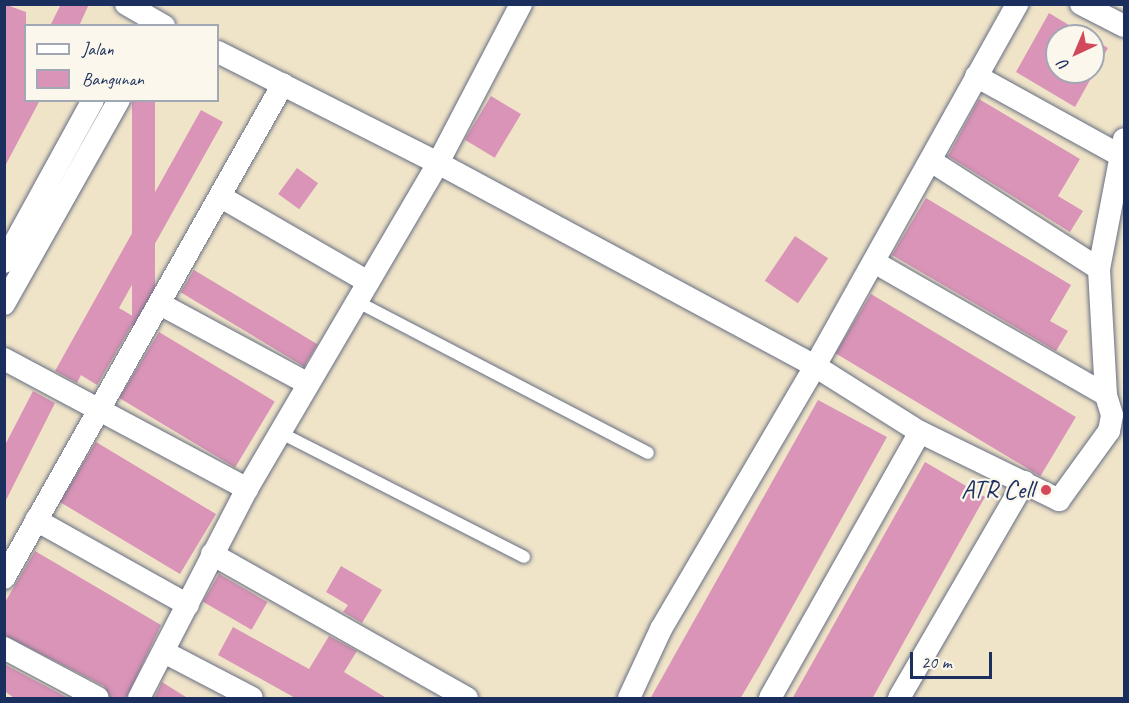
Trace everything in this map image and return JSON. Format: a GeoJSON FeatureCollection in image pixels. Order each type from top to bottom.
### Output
{"type":"FeatureCollection","features":[{"type":"Feature","properties":{"kind":"street"},"geometry":{"type":"LineString","coordinates":[[139,699],[247,489],[307,383],[438,163],[521,4]]}},
{"type":"Feature","properties":{"kind":"street"},"geometry":{"type":"LineString","coordinates":[[629,699],[661,629],[815,366],[1017,4]]}},
{"type":"Feature","properties":{"kind":"street"},"geometry":{"type":"LineString","coordinates":[[1081,4],[1125,26]]}},
{"type":"Feature","properties":{"kind":"street"},"geometry":{"type":"LineString","coordinates":[[136,12],[160,24]]}},
{"type":"Feature","properties":{"kind":"street"},"geometry":{"type":"LineString","coordinates":[[219,52],[438,163],[815,366],[920,432],[1024,482],[1052,499],[1059,500],[1065,496],[1109,431],[1112,415],[1107,395],[1099,269],[1123,148],[976,75]]}},
{"type":"Feature","properties":{"kind":"street"},"geometry":{"type":"LineString","coordinates":[[4,578],[283,84]]}},
{"type":"Feature","properties":{"kind":"street"},"geometry":{"type":"LineString","coordinates":[[4,262],[92,102]]}},
{"type":"Feature","properties":{"kind":"street"},"geometry":{"type":"LineString","coordinates":[[4,304],[118,102]]}},
{"type":"Feature","properties":{"kind":"street"},"geometry":{"type":"LineString","coordinates":[[931,161],[1099,269]]}},
{"type":"Feature","properties":{"kind":"street"},"geometry":{"type":"LineString","coordinates":[[221,197],[362,292]]}},
{"type":"Feature","properties":{"kind":"street"},"geometry":{"type":"LineString","coordinates":[[874,262],[1107,395]]}},
{"type":"Feature","properties":{"kind":"street"},"geometry":{"type":"LineString","coordinates":[[159,304],[307,383]]}},
{"type":"Feature","properties":{"kind":"street"},"geometry":{"type":"LineString","coordinates":[[4,359],[247,489]]}},
{"type":"Feature","properties":{"kind":"street"},"geometry":{"type":"LineString","coordinates":[[770,699],[920,432]]}},
{"type":"Feature","properties":{"kind":"street"},"geometry":{"type":"LineString","coordinates":[[899,699],[1024,482]]}},
{"type":"Feature","properties":{"kind":"street"},"geometry":{"type":"LineString","coordinates":[[36,520],[188,605]]}},
{"type":"Feature","properties":{"kind":"street"},"geometry":{"type":"LineString","coordinates":[[212,554],[457,696]]}},
{"type":"Feature","properties":{"kind":"street"},"geometry":{"type":"LineString","coordinates":[[4,648],[98,699]]}},
{"type":"Feature","properties":{"kind":"street"},"geometry":{"type":"LineString","coordinates":[[164,652],[252,699]]}},
{"type":"Feature","properties":{"kind":"lane"},"geometry":{"type":"LineString","coordinates":[[362,292],[648,453]]}},
{"type":"Feature","properties":{"kind":"lane"},"geometry":{"type":"LineString","coordinates":[[279,432],[524,557]]}},
{"type":"Feature","properties":{"kind":"building"},"geometry":{"type":"Polygon","coordinates":[[[4,4],[26,12],[24,102],[39,102],[4,168],[4,4]]]}},
{"type":"Feature","properties":{"kind":"building"},"geometry":{"type":"Polygon","coordinates":[[[61,4],[89,4],[80,24],[51,24],[61,4]]]}},
{"type":"Feature","properties":{"kind":"building"},"geometry":{"type":"Polygon","coordinates":[[[1049,13],[1067,24],[1045,24],[1045,84],[1088,84],[1075,107],[1016,72],[1049,13]]]}},
{"type":"Feature","properties":{"kind":"building"},"geometry":{"type":"Polygon","coordinates":[[[491,96],[521,114],[495,158],[465,140],[491,96]]]}},
{"type":"Feature","properties":{"kind":"building"},"geometry":{"type":"Polygon","coordinates":[[[979,99],[1080,159],[1058,196],[1083,211],[1070,232],[948,156],[979,99]]]}},
{"type":"Feature","properties":{"kind":"building"},"geometry":{"type":"Polygon","coordinates":[[[132,102],[155,102],[155,330],[132,330],[132,102]]]}},
{"type":"Feature","properties":{"kind":"building"},"geometry":{"type":"Polygon","coordinates":[[[201,110],[223,122],[119,308],[136,318],[97,385],[81,375],[77,383],[55,371],[201,110]]]}},
{"type":"Feature","properties":{"kind":"building"},"geometry":{"type":"Polygon","coordinates":[[[297,168],[318,183],[299,209],[278,194],[297,168]]]}},
{"type":"Feature","properties":{"kind":"building"},"geometry":{"type":"Polygon","coordinates":[[[926,198],[1071,285],[1050,321],[1068,331],[1056,351],[892,255],[926,198]]]}},
{"type":"Feature","properties":{"kind":"building"},"geometry":{"type":"Polygon","coordinates":[[[795,236],[828,258],[798,303],[765,281],[795,236]]]}},
{"type":"Feature","properties":{"kind":"building"},"geometry":{"type":"Polygon","coordinates":[[[194,270],[317,344],[304,366],[181,292],[194,270]]]}},
{"type":"Feature","properties":{"kind":"building"},"geometry":{"type":"Polygon","coordinates":[[[871,294],[1076,417],[1040,476],[835,353],[871,294]]]}},
{"type":"Feature","properties":{"kind":"building"},"geometry":{"type":"Polygon","coordinates":[[[159,332],[275,402],[235,468],[119,398],[159,332]]]}},
{"type":"Feature","properties":{"kind":"building"},"geometry":{"type":"Polygon","coordinates":[[[33,391],[55,403],[4,504],[4,447],[33,391]]]}},
{"type":"Feature","properties":{"kind":"building"},"geometry":{"type":"Polygon","coordinates":[[[818,400],[887,437],[760,665],[740,699],[650,699],[818,400]]]}},
{"type":"Feature","properties":{"kind":"building"},"geometry":{"type":"Polygon","coordinates":[[[96,442],[216,514],[180,574],[60,502],[96,442]]]}},
{"type":"Feature","properties":{"kind":"building"},"geometry":{"type":"Polygon","coordinates":[[[925,462],[985,497],[872,699],[792,699],[925,462]]]}},
{"type":"Feature","properties":{"kind":"building"},"geometry":{"type":"Polygon","coordinates":[[[35,551],[161,625],[126,699],[111,699],[104,686],[4,635],[4,604],[35,551]]]}},
{"type":"Feature","properties":{"kind":"building"},"geometry":{"type":"Polygon","coordinates":[[[341,566],[382,590],[362,623],[343,612],[348,605],[326,592],[341,566]]]}},
{"type":"Feature","properties":{"kind":"building"},"geometry":{"type":"Polygon","coordinates":[[[219,574],[267,602],[251,630],[203,602],[219,574]]]}},
{"type":"Feature","properties":{"kind":"building"},"geometry":{"type":"Polygon","coordinates":[[[233,627],[309,669],[329,636],[357,651],[344,672],[388,699],[297,699],[218,655],[233,627]]]}},
{"type":"Feature","properties":{"kind":"building"},"geometry":{"type":"Polygon","coordinates":[[[4,664],[70,699],[16,699],[4,691],[4,664]]]}},
{"type":"Feature","properties":{"kind":"building"},"geometry":{"type":"Polygon","coordinates":[[[162,682],[189,699],[154,699],[162,682]]]}},
{"type":"Feature","properties":{"kind":"place","name":"ATR Cell"},"geometry":{"type":"Point","coordinates":[1046,490]}}]}
